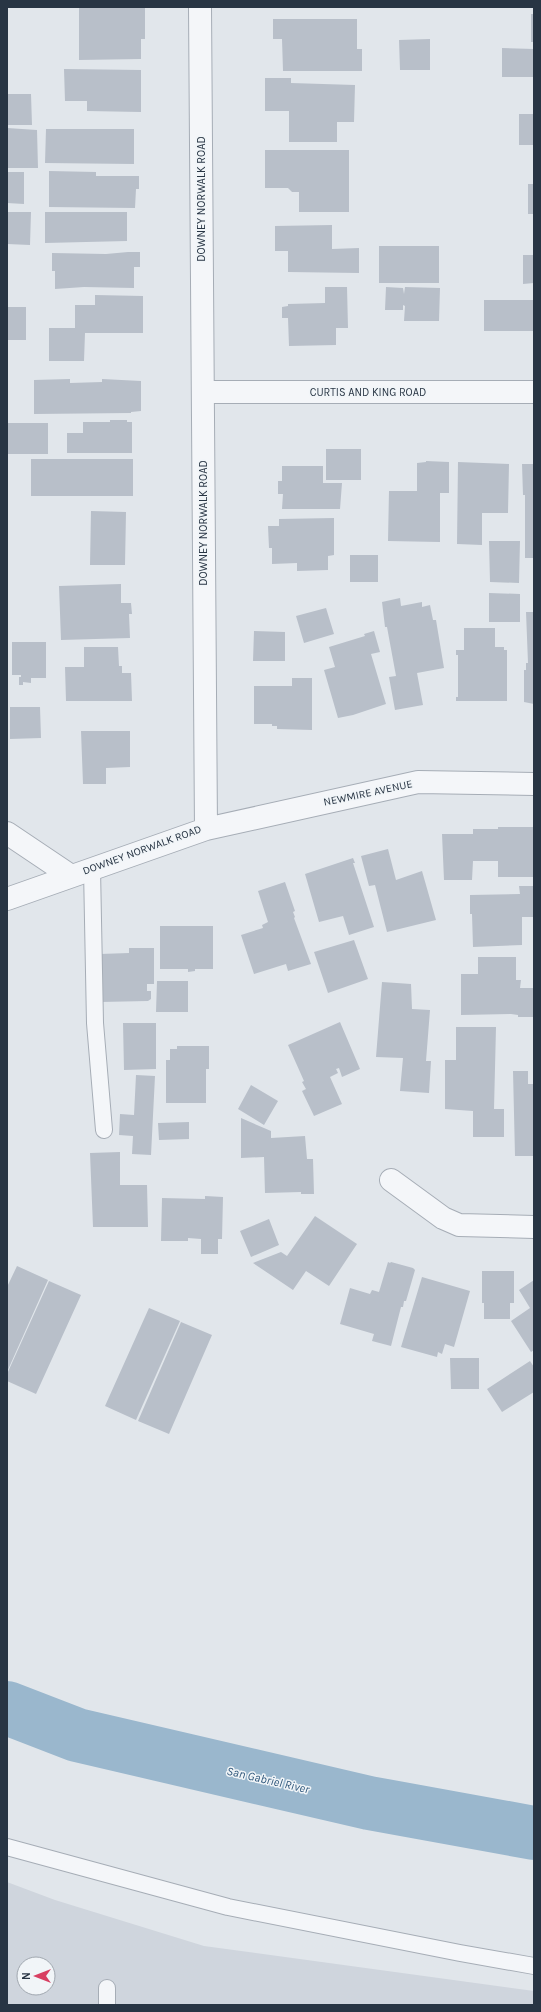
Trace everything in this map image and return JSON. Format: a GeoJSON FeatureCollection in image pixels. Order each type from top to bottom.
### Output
{"type":"FeatureCollection","features":[{"type":"Feature","properties":{"kind":"street","name":"DOWNEY NORWALK ROAD"},"geometry":{"type":"LineString","coordinates":[[7,899],[206,829],[200,7]]}},
{"type":"Feature","properties":{"kind":"street","name":"CURTIS AND KING ROAD"},"geometry":{"type":"LineString","coordinates":[[202,392],[534,392]]}},
{"type":"Feature","properties":{"kind":"street","name":"NEWMIRE AVENUE"},"geometry":{"type":"LineString","coordinates":[[206,829],[418,782],[534,784]]}},
{"type":"Feature","properties":{"kind":"street"},"geometry":{"type":"LineString","coordinates":[[7,833],[72,876]]}},
{"type":"Feature","properties":{"kind":"street"},"geometry":{"type":"LineString","coordinates":[[391,1180],[443,1218],[459,1225],[534,1227]]}},
{"type":"Feature","properties":{"kind":"lane"},"geometry":{"type":"LineString","coordinates":[[92,869],[95,1023],[104,1130]]}},
{"type":"Feature","properties":{"kind":"lane"},"geometry":{"type":"LineString","coordinates":[[7,1847],[228,1907],[460,1953],[534,1966]]}},
{"type":"Feature","properties":{"kind":"lane"},"geometry":{"type":"LineString","coordinates":[[107,1988],[107,2005]]}},
{"type":"Feature","properties":{"kind":"shaded area"},"geometry":{"type":"Polygon","coordinates":[[[7,1882],[55,1900],[204,1946],[534,1991],[534,2005],[7,2005],[7,1882]]]}},
{"type":"Feature","properties":{"kind":"building"},"geometry":{"type":"Polygon","coordinates":[[[79,7],[145,7],[145,39],[141,39],[141,59],[79,60],[79,7]]]}},
{"type":"Feature","properties":{"kind":"building"},"geometry":{"type":"Polygon","coordinates":[[[531,14],[534,14],[534,42],[531,42],[531,14]]]}},
{"type":"Feature","properties":{"kind":"building"},"geometry":{"type":"Polygon","coordinates":[[[273,19],[357,19],[357,49],[362,49],[362,71],[283,71],[282,39],[273,39],[273,19]]]}},
{"type":"Feature","properties":{"kind":"building"},"geometry":{"type":"Polygon","coordinates":[[[430,39],[430,70],[400,70],[399,40],[430,39]]]}},
{"type":"Feature","properties":{"kind":"building"},"geometry":{"type":"Polygon","coordinates":[[[502,48],[534,49],[534,77],[502,77],[502,48]]]}},
{"type":"Feature","properties":{"kind":"building"},"geometry":{"type":"Polygon","coordinates":[[[64,69],[141,70],[141,112],[87,111],[87,101],[65,101],[64,69]]]}},
{"type":"Feature","properties":{"kind":"building"},"geometry":{"type":"Polygon","coordinates":[[[265,78],[291,78],[291,83],[355,85],[354,122],[337,122],[337,142],[289,142],[289,111],[265,111],[265,78]]]}},
{"type":"Feature","properties":{"kind":"building"},"geometry":{"type":"Polygon","coordinates":[[[7,94],[31,94],[32,125],[7,125],[7,94]]]}},
{"type":"Feature","properties":{"kind":"building"},"geometry":{"type":"Polygon","coordinates":[[[519,114],[534,114],[534,145],[519,145],[519,114]]]}},
{"type":"Feature","properties":{"kind":"building"},"geometry":{"type":"Polygon","coordinates":[[[7,128],[37,130],[38,168],[7,168],[7,128]]]}},
{"type":"Feature","properties":{"kind":"building"},"geometry":{"type":"Polygon","coordinates":[[[46,129],[134,129],[134,164],[45,163],[46,129]]]}},
{"type":"Feature","properties":{"kind":"building"},"geometry":{"type":"Polygon","coordinates":[[[265,150],[349,150],[349,212],[299,212],[299,192],[292,192],[288,188],[265,188],[265,150]]]}},
{"type":"Feature","properties":{"kind":"building"},"geometry":{"type":"Polygon","coordinates":[[[49,171],[96,172],[96,176],[139,176],[139,189],[136,189],[135,208],[49,207],[49,171]]]}},
{"type":"Feature","properties":{"kind":"building"},"geometry":{"type":"Polygon","coordinates":[[[7,172],[24,172],[24,204],[7,203],[7,172]]]}},
{"type":"Feature","properties":{"kind":"building"},"geometry":{"type":"Polygon","coordinates":[[[528,184],[534,184],[534,214],[528,214],[528,184]]]}},
{"type":"Feature","properties":{"kind":"building"},"geometry":{"type":"Polygon","coordinates":[[[7,212],[31,212],[30,245],[7,244],[7,212]]]}},
{"type":"Feature","properties":{"kind":"building"},"geometry":{"type":"Polygon","coordinates":[[[45,212],[127,212],[127,241],[45,243],[45,212]]]}},
{"type":"Feature","properties":{"kind":"building"},"geometry":{"type":"Polygon","coordinates":[[[332,225],[332,249],[359,248],[359,273],[288,272],[288,251],[275,251],[275,226],[332,225]]]}},
{"type":"Feature","properties":{"kind":"building"},"geometry":{"type":"Polygon","coordinates":[[[379,246],[439,246],[439,283],[379,283],[379,246]]]}},
{"type":"Feature","properties":{"kind":"building"},"geometry":{"type":"Polygon","coordinates":[[[140,252],[140,267],[134,267],[134,288],[84,287],[55,289],[55,271],[52,271],[52,253],[106,254],[140,252]]]}},
{"type":"Feature","properties":{"kind":"building"},"geometry":{"type":"Polygon","coordinates":[[[523,255],[534,255],[534,283],[523,284],[523,255]]]}},
{"type":"Feature","properties":{"kind":"building"},"geometry":{"type":"Polygon","coordinates":[[[325,287],[347,287],[348,328],[336,328],[336,345],[289,346],[288,318],[282,318],[282,307],[288,306],[288,304],[325,303],[325,287]]]}},
{"type":"Feature","properties":{"kind":"building"},"geometry":{"type":"Polygon","coordinates":[[[386,287],[403,288],[404,294],[405,287],[440,288],[439,321],[404,321],[405,306],[403,305],[403,310],[385,310],[386,287]]]}},
{"type":"Feature","properties":{"kind":"building"},"geometry":{"type":"Polygon","coordinates":[[[95,295],[143,296],[143,333],[85,333],[84,361],[49,361],[49,328],[75,328],[75,305],[95,305],[95,295]]]}},
{"type":"Feature","properties":{"kind":"building"},"geometry":{"type":"Polygon","coordinates":[[[484,300],[534,300],[534,331],[484,331],[484,300]]]}},
{"type":"Feature","properties":{"kind":"building"},"geometry":{"type":"Polygon","coordinates":[[[7,307],[26,307],[26,340],[7,340],[7,307]]]}},
{"type":"Feature","properties":{"kind":"building"},"geometry":{"type":"Polygon","coordinates":[[[70,379],[70,383],[102,382],[102,379],[141,381],[141,411],[131,413],[34,414],[34,380],[70,379]]]}},
{"type":"Feature","properties":{"kind":"building"},"geometry":{"type":"Polygon","coordinates":[[[110,420],[127,420],[127,422],[132,422],[132,453],[67,453],[67,433],[83,433],[83,422],[110,422],[110,420]]]}},
{"type":"Feature","properties":{"kind":"building"},"geometry":{"type":"Polygon","coordinates":[[[7,423],[48,423],[48,454],[7,454],[7,423]]]}},
{"type":"Feature","properties":{"kind":"building"},"geometry":{"type":"Polygon","coordinates":[[[326,449],[361,449],[361,480],[326,480],[326,449]]]}},
{"type":"Feature","properties":{"kind":"building"},"geometry":{"type":"Polygon","coordinates":[[[31,459],[133,459],[133,496],[31,496],[31,459]]]}},
{"type":"Feature","properties":{"kind":"building"},"geometry":{"type":"Polygon","coordinates":[[[426,461],[449,462],[449,493],[440,493],[440,542],[388,541],[389,491],[417,491],[417,463],[426,461]]]}},
{"type":"Feature","properties":{"kind":"building"},"geometry":{"type":"Polygon","coordinates":[[[458,462],[509,464],[508,513],[482,513],[482,545],[457,544],[458,462]]]}},
{"type":"Feature","properties":{"kind":"building"},"geometry":{"type":"Polygon","coordinates":[[[522,464],[534,464],[534,558],[525,558],[525,495],[523,495],[522,464]]]}},
{"type":"Feature","properties":{"kind":"building"},"geometry":{"type":"Polygon","coordinates":[[[282,466],[323,466],[323,483],[342,483],[340,509],[282,509],[283,494],[278,494],[278,481],[282,481],[282,466]]]}},
{"type":"Feature","properties":{"kind":"building"},"geometry":{"type":"Polygon","coordinates":[[[91,511],[126,512],[125,565],[90,565],[91,511]]]}},
{"type":"Feature","properties":{"kind":"building"},"geometry":{"type":"Polygon","coordinates":[[[334,518],[334,555],[328,556],[328,570],[297,571],[297,563],[272,564],[272,548],[269,548],[268,526],[279,526],[279,519],[334,518]]]}},
{"type":"Feature","properties":{"kind":"building"},"geometry":{"type":"Polygon","coordinates":[[[489,541],[520,541],[519,583],[490,582],[489,541]]]}},
{"type":"Feature","properties":{"kind":"building"},"geometry":{"type":"Polygon","coordinates":[[[350,555],[378,555],[378,582],[350,582],[350,555]]]}},
{"type":"Feature","properties":{"kind":"building"},"geometry":{"type":"Polygon","coordinates":[[[121,584],[121,603],[131,603],[132,614],[129,614],[130,638],[61,640],[59,586],[121,584]]]}},
{"type":"Feature","properties":{"kind":"building"},"geometry":{"type":"Polygon","coordinates":[[[489,593],[520,594],[520,622],[489,622],[489,593]]]}},
{"type":"Feature","properties":{"kind":"building"},"geometry":{"type":"Polygon","coordinates":[[[400,598],[401,606],[422,602],[422,607],[430,605],[433,620],[436,620],[444,668],[417,673],[423,705],[395,710],[389,677],[396,676],[387,627],[385,627],[382,602],[400,598]]]}},
{"type":"Feature","properties":{"kind":"building"},"geometry":{"type":"Polygon","coordinates":[[[326,608],[334,634],[304,643],[296,616],[326,608]]]}},
{"type":"Feature","properties":{"kind":"building"},"geometry":{"type":"Polygon","coordinates":[[[526,612],[534,612],[534,704],[524,702],[524,670],[526,670],[526,663],[528,663],[526,612]]]}},
{"type":"Feature","properties":{"kind":"building"},"geometry":{"type":"Polygon","coordinates":[[[464,628],[495,628],[495,647],[504,647],[504,650],[507,650],[507,701],[456,701],[456,697],[458,697],[458,655],[456,655],[456,650],[464,650],[464,628]]]}},
{"type":"Feature","properties":{"kind":"building"},"geometry":{"type":"Polygon","coordinates":[[[254,631],[285,632],[285,661],[253,661],[254,631]]]}},
{"type":"Feature","properties":{"kind":"building"},"geometry":{"type":"Polygon","coordinates":[[[374,631],[380,652],[371,654],[386,704],[353,715],[338,718],[324,670],[335,667],[329,647],[365,636],[364,634],[374,631]]]}},
{"type":"Feature","properties":{"kind":"building"},"geometry":{"type":"Polygon","coordinates":[[[12,642],[46,642],[46,678],[31,678],[31,683],[23,682],[23,685],[19,685],[19,677],[21,677],[21,675],[12,675],[12,642]]]}},
{"type":"Feature","properties":{"kind":"building"},"geometry":{"type":"Polygon","coordinates":[[[84,647],[118,647],[119,666],[122,666],[122,673],[131,673],[132,701],[66,701],[65,667],[84,667],[84,647]]]}},
{"type":"Feature","properties":{"kind":"building"},"geometry":{"type":"Polygon","coordinates":[[[292,678],[312,678],[312,730],[277,729],[277,726],[272,726],[272,724],[254,724],[254,686],[292,686],[292,678]]]}},
{"type":"Feature","properties":{"kind":"building"},"geometry":{"type":"Polygon","coordinates":[[[10,707],[40,707],[41,738],[10,739],[10,707]]]}},
{"type":"Feature","properties":{"kind":"building"},"geometry":{"type":"Polygon","coordinates":[[[81,731],[130,731],[130,767],[106,768],[106,784],[83,784],[81,731]]]}},
{"type":"Feature","properties":{"kind":"building"},"geometry":{"type":"Polygon","coordinates":[[[498,827],[534,827],[534,877],[498,877],[498,861],[473,861],[472,880],[444,880],[442,834],[473,834],[473,829],[498,829],[498,827]]]}},
{"type":"Feature","properties":{"kind":"building"},"geometry":{"type":"Polygon","coordinates":[[[388,849],[396,880],[422,871],[436,920],[387,932],[375,885],[369,886],[361,856],[388,849]]]}},
{"type":"Feature","properties":{"kind":"building"},"geometry":{"type":"Polygon","coordinates":[[[353,858],[355,863],[353,863],[374,927],[349,935],[343,916],[319,922],[305,874],[353,858]]]}},
{"type":"Feature","properties":{"kind":"building"},"geometry":{"type":"Polygon","coordinates":[[[285,882],[295,911],[293,912],[294,918],[311,964],[288,971],[286,964],[254,974],[241,935],[263,928],[262,925],[268,922],[258,891],[285,882]]]}},
{"type":"Feature","properties":{"kind":"building"},"geometry":{"type":"Polygon","coordinates":[[[519,886],[534,886],[534,917],[522,917],[522,945],[473,947],[470,895],[520,894],[519,886]]]}},
{"type":"Feature","properties":{"kind":"building"},"geometry":{"type":"Polygon","coordinates":[[[160,926],[213,926],[213,969],[195,969],[195,971],[188,972],[188,969],[160,969],[160,926]]]}},
{"type":"Feature","properties":{"kind":"building"},"geometry":{"type":"Polygon","coordinates":[[[354,940],[368,979],[328,993],[314,952],[354,940]]]}},
{"type":"Feature","properties":{"kind":"building"},"geometry":{"type":"Polygon","coordinates":[[[129,948],[154,948],[154,984],[147,984],[147,991],[151,991],[151,999],[148,1001],[100,1002],[100,954],[129,953],[129,948]]]}},
{"type":"Feature","properties":{"kind":"building"},"geometry":{"type":"Polygon","coordinates":[[[478,957],[516,957],[516,980],[521,980],[520,988],[534,988],[534,1017],[518,1017],[518,1015],[511,1014],[461,1015],[461,974],[478,974],[478,957]]]}},
{"type":"Feature","properties":{"kind":"building"},"geometry":{"type":"Polygon","coordinates":[[[157,981],[188,981],[188,1012],[156,1012],[157,981]]]}},
{"type":"Feature","properties":{"kind":"building"},"geometry":{"type":"Polygon","coordinates":[[[382,982],[411,984],[412,1009],[430,1010],[426,1061],[431,1061],[429,1093],[400,1091],[403,1058],[376,1057],[382,982]]]}},
{"type":"Feature","properties":{"kind":"building"},"geometry":{"type":"Polygon","coordinates":[[[340,1022],[360,1069],[342,1077],[339,1068],[336,1069],[338,1073],[330,1077],[342,1104],[314,1116],[302,1091],[306,1089],[302,1082],[304,1081],[288,1045],[340,1022]]]}},
{"type":"Feature","properties":{"kind":"building"},"geometry":{"type":"Polygon","coordinates":[[[123,1023],[156,1023],[156,1069],[124,1070],[123,1023]]]}},
{"type":"Feature","properties":{"kind":"building"},"geometry":{"type":"Polygon","coordinates":[[[456,1027],[496,1027],[494,1109],[504,1109],[504,1137],[473,1137],[473,1111],[445,1109],[445,1060],[456,1060],[456,1027]]]}},
{"type":"Feature","properties":{"kind":"building"},"geometry":{"type":"Polygon","coordinates":[[[177,1046],[209,1046],[209,1069],[206,1069],[206,1103],[166,1103],[166,1060],[170,1060],[170,1049],[177,1049],[177,1046]]]}},
{"type":"Feature","properties":{"kind":"building"},"geometry":{"type":"Polygon","coordinates":[[[513,1071],[528,1071],[528,1084],[534,1084],[534,1156],[515,1156],[513,1071]]]}},
{"type":"Feature","properties":{"kind":"building"},"geometry":{"type":"Polygon","coordinates":[[[136,1075],[155,1076],[151,1155],[132,1154],[133,1136],[119,1135],[120,1114],[134,1115],[136,1075]]]}},
{"type":"Feature","properties":{"kind":"building"},"geometry":{"type":"Polygon","coordinates":[[[251,1085],[278,1101],[264,1125],[238,1109],[251,1085]]]}},
{"type":"Feature","properties":{"kind":"building"},"geometry":{"type":"Polygon","coordinates":[[[241,1118],[271,1131],[271,1138],[305,1136],[307,1159],[313,1159],[314,1194],[301,1194],[301,1192],[265,1193],[264,1157],[241,1158],[241,1118]]]}},
{"type":"Feature","properties":{"kind":"building"},"geometry":{"type":"Polygon","coordinates":[[[189,1122],[189,1139],[159,1140],[158,1123],[189,1122]]]}},
{"type":"Feature","properties":{"kind":"building"},"geometry":{"type":"Polygon","coordinates":[[[120,1152],[120,1185],[147,1185],[148,1227],[93,1227],[90,1153],[120,1152]]]}},
{"type":"Feature","properties":{"kind":"building"},"geometry":{"type":"Polygon","coordinates":[[[205,1196],[223,1197],[222,1239],[218,1239],[218,1254],[201,1254],[201,1239],[188,1238],[188,1241],[161,1241],[162,1198],[205,1199],[205,1196]]]}},
{"type":"Feature","properties":{"kind":"building"},"geometry":{"type":"Polygon","coordinates":[[[315,1216],[357,1244],[329,1286],[306,1271],[293,1290],[253,1263],[281,1252],[287,1256],[315,1216]]]}},
{"type":"Feature","properties":{"kind":"building"},"geometry":{"type":"Polygon","coordinates":[[[269,1219],[279,1245],[251,1257],[240,1231],[269,1219]]]}},
{"type":"Feature","properties":{"kind":"building"},"geometry":{"type":"Polygon","coordinates":[[[388,1262],[413,1268],[415,1270],[406,1301],[404,1301],[403,1307],[401,1307],[391,1346],[372,1341],[374,1334],[340,1324],[350,1288],[370,1294],[372,1290],[379,1292],[388,1262]]]}},
{"type":"Feature","properties":{"kind":"building"},"geometry":{"type":"Polygon","coordinates":[[[17,1266],[48,1280],[7,1372],[7,1287],[17,1266]]]}},
{"type":"Feature","properties":{"kind":"building"},"geometry":{"type":"Polygon","coordinates":[[[482,1271],[514,1271],[514,1303],[510,1303],[510,1319],[484,1319],[484,1303],[482,1303],[482,1271]]]}},
{"type":"Feature","properties":{"kind":"building"},"geometry":{"type":"Polygon","coordinates":[[[422,1277],[470,1291],[454,1347],[445,1344],[442,1354],[438,1352],[437,1357],[401,1347],[422,1277]]]}},
{"type":"Feature","properties":{"kind":"building"},"geometry":{"type":"Polygon","coordinates":[[[534,1280],[534,1350],[531,1352],[511,1321],[530,1308],[519,1290],[534,1280]]]}},
{"type":"Feature","properties":{"kind":"building"},"geometry":{"type":"Polygon","coordinates":[[[49,1281],[81,1295],[36,1394],[7,1381],[7,1374],[49,1281]]]}},
{"type":"Feature","properties":{"kind":"building"},"geometry":{"type":"Polygon","coordinates":[[[149,1308],[180,1321],[136,1420],[105,1406],[149,1308]]]}},
{"type":"Feature","properties":{"kind":"building"},"geometry":{"type":"Polygon","coordinates":[[[181,1322],[212,1335],[169,1434],[138,1421],[181,1322]]]}},
{"type":"Feature","properties":{"kind":"building"},"geometry":{"type":"Polygon","coordinates":[[[450,1358],[479,1358],[479,1389],[451,1389],[450,1358]]]}},
{"type":"Feature","properties":{"kind":"building"},"geometry":{"type":"Polygon","coordinates":[[[530,1361],[534,1367],[534,1392],[502,1412],[487,1389],[530,1361]]]}},
{"type":"Feature","properties":{"kind":"waterway","name":"San Gabriel River"},"geometry":{"type":"LineString","coordinates":[[7,1708],[77,1735],[369,1803],[534,1833]]}}]}
